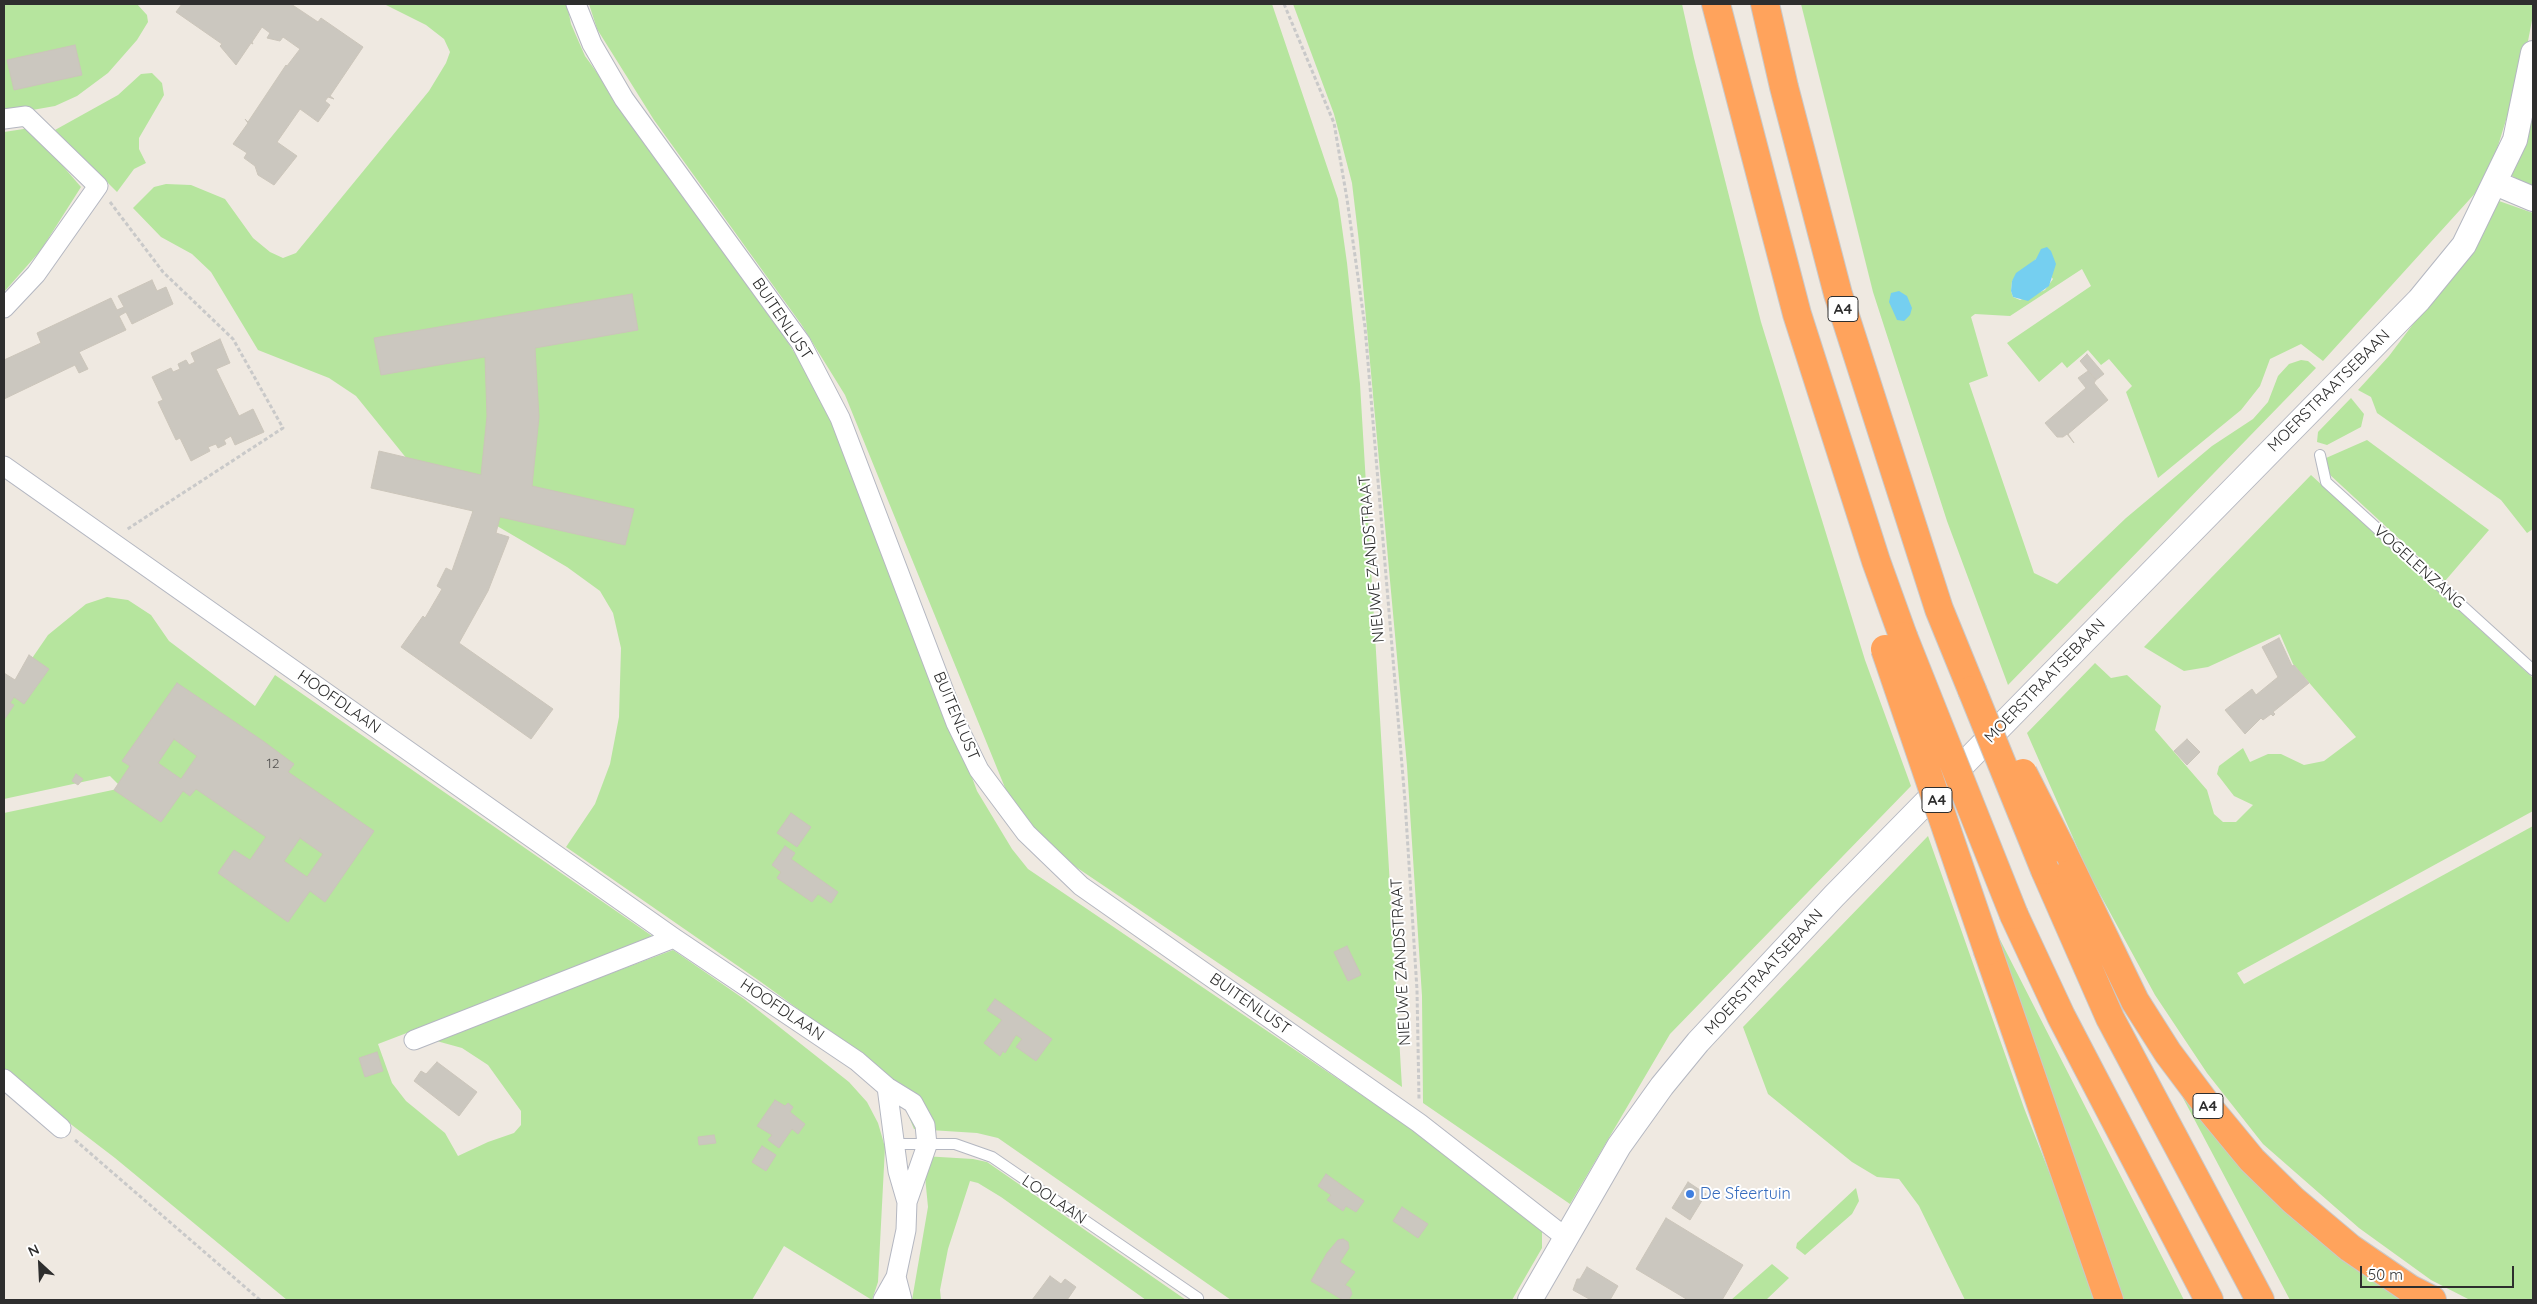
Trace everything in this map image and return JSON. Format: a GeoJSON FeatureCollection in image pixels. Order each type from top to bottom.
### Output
{"type":"FeatureCollection","features":[{"type":"Feature","properties":{"kind":"highway","name":"A4"},"geometry":{"type":"LineString","coordinates":[[1716,4],[1797,314],[1876,561],[1894,643],[1988,951],[2109,1300]]}},
{"type":"Feature","properties":{"kind":"highway","name":"A4"},"geometry":{"type":"LineString","coordinates":[[1765,4],[1784,87],[1838,294],[1939,609],[2045,870],[2110,1018],[2260,1300]]}},
{"type":"Feature","properties":{"kind":"highway","name":"A4"},"geometry":{"type":"LineString","coordinates":[[1894,643],[2014,915],[2061,1016],[2210,1300]]}},
{"type":"Feature","properties":{"kind":"highway","name":"A4"},"geometry":{"type":"LineString","coordinates":[[1972,690],[2026,778],[2135,1001],[2168,1053],[2210,1109],[2252,1160],[2293,1200],[2350,1248],[2410,1289],[2432,1300]]}},
{"type":"Feature","properties":{"kind":"street","name":"BUITENLUST"},"geometry":{"type":"LineString","coordinates":[[576,4],[592,44],[624,99],[801,343],[840,418],[956,723],[979,770],[1026,833],[1081,886],[1419,1123],[1565,1237]]}},
{"type":"Feature","properties":{"kind":"street","name":"MOERSTRAATSEBAAN"},"geometry":{"type":"LineString","coordinates":[[1530,1300],[1619,1146],[1662,1086],[1698,1042],[1841,889],[2419,300],[2464,244],[2515,140],[2533,53]]}},
{"type":"Feature","properties":{"kind":"street"},"geometry":{"type":"LineString","coordinates":[[4,119],[26,116],[98,186],[36,274],[4,308]]}},
{"type":"Feature","properties":{"kind":"street"},"geometry":{"type":"LineString","coordinates":[[2495,183],[2533,199]]}},
{"type":"Feature","properties":{"kind":"street","name":"HOOFDLAAN"},"geometry":{"type":"LineString","coordinates":[[4,466],[109,542],[674,938],[857,1061],[886,1087],[913,1103],[925,1125],[927,1145],[907,1202],[906,1230],[896,1278],[883,1300]]}},
{"type":"Feature","properties":{"kind":"street"},"geometry":{"type":"LineString","coordinates":[[414,1040],[674,938]]}},
{"type":"Feature","properties":{"kind":"street"},"geometry":{"type":"LineString","coordinates":[[4,1079],[61,1128]]}},
{"type":"Feature","properties":{"kind":"street","name":"HOOFDLAAN"},"geometry":{"type":"LineString","coordinates":[[886,1087],[896,1144],[898,1171],[907,1202]]}},
{"type":"Feature","properties":{"kind":"street","name":"HOOFDLAAN"},"geometry":{"type":"LineString","coordinates":[[896,1278],[902,1300]]}},
{"type":"Feature","properties":{"kind":"lane","name":"VOGELENZANG"},"geometry":{"type":"LineString","coordinates":[[2320,455],[2326,482],[2533,670]]}},
{"type":"Feature","properties":{"kind":"lane","name":"LOOLAAN"},"geometry":{"type":"LineString","coordinates":[[896,1144],[955,1144],[992,1157],[1198,1298]]}},
{"type":"Feature","properties":{"kind":"path","name":"NIEUWE ZANDSTRAAT"},"geometry":{"type":"LineString","coordinates":[[1284,4],[1334,123],[1348,199],[1365,327],[1404,791],[1418,990],[1419,1123]]}},
{"type":"Feature","properties":{"kind":"path"},"geometry":{"type":"LineString","coordinates":[[98,186],[163,272],[233,339],[283,428],[109,542]]}},
{"type":"Feature","properties":{"kind":"path"},"geometry":{"type":"LineString","coordinates":[[61,1128],[260,1300]]}},
{"type":"Feature","properties":{"kind":"green space"},"geometry":{"type":"Polygon","coordinates":[[[4,4],[137,4],[147,15],[148,22],[137,40],[108,73],[77,96],[55,106],[4,115],[4,4]]]}},
{"type":"Feature","properties":{"kind":"green space"},"geometry":{"type":"Polygon","coordinates":[[[384,4],[567,4],[571,24],[585,56],[762,302],[803,366],[833,425],[916,625],[977,791],[1012,849],[1028,869],[1527,1207],[1542,1230],[1542,1248],[1512,1300],[1231,1300],[998,1138],[977,1133],[914,1129],[902,1100],[886,1073],[761,982],[566,847],[595,804],[610,764],[619,717],[621,648],[613,613],[600,591],[567,567],[446,496],[420,475],[356,396],[329,378],[258,350],[211,272],[192,254],[161,237],[133,208],[154,187],[166,184],[191,185],[225,199],[253,238],[270,252],[283,258],[296,253],[429,91],[446,63],[450,52],[444,39],[426,25],[384,4]]]}},
{"type":"Feature","properties":{"kind":"green space"},"geometry":{"type":"Polygon","coordinates":[[[589,4],[1272,4],[1338,199],[1347,263],[1360,384],[1402,1087],[1070,863],[1030,828],[1010,800],[845,395],[801,324],[654,120],[597,29],[589,4]]]}},
{"type":"Feature","properties":{"kind":"green space"},"geometry":{"type":"Polygon","coordinates":[[[1293,4],[1682,4],[1761,322],[1865,660],[1911,786],[1670,1034],[1570,1204],[1423,1103],[1422,996],[1407,766],[1359,242],[1352,183],[1334,114],[1293,4]]]}},
{"type":"Feature","properties":{"kind":"green space"},"geometry":{"type":"Polygon","coordinates":[[[1801,4],[2533,4],[2533,15],[2524,62],[2497,149],[2479,189],[2323,361],[2301,344],[2270,359],[2260,386],[2241,410],[2158,478],[2126,392],[2132,386],[2109,359],[2101,365],[2088,350],[2067,368],[2062,362],[2039,382],[2007,343],[2091,286],[2082,269],[2010,316],[1975,314],[1971,317],[1988,376],[1969,383],[2034,573],[2057,584],[2126,518],[2212,446],[2253,419],[2268,402],[2278,376],[2289,364],[2301,360],[2308,361],[2316,368],[2008,685],[1947,521],[1873,292],[1801,4]],[[2036,259],[2012,281],[2011,291],[2013,297],[2020,300],[2045,290],[2053,279],[2036,259]]]}},
{"type":"Feature","properties":{"kind":"green space"},"geometry":{"type":"Polygon","coordinates":[[[152,73],[162,83],[164,95],[139,138],[139,149],[146,163],[134,169],[117,192],[55,130],[118,95],[141,74],[152,73]]]}},
{"type":"Feature","properties":{"kind":"green space"},"geometry":{"type":"Polygon","coordinates":[[[2533,107],[2533,190],[2511,175],[2533,107]]]}},
{"type":"Feature","properties":{"kind":"green space"},"geometry":{"type":"Polygon","coordinates":[[[30,128],[81,187],[41,250],[4,292],[4,132],[30,128]]]}},
{"type":"Feature","properties":{"kind":"green space"},"geometry":{"type":"Polygon","coordinates":[[[2499,201],[2533,213],[2533,529],[2527,533],[2501,500],[2377,413],[2371,397],[2358,390],[2389,356],[2471,248],[2499,201]]]}},
{"type":"Feature","properties":{"kind":"green space"},"geometry":{"type":"Polygon","coordinates":[[[2351,398],[2364,414],[2361,427],[2327,445],[2317,442],[2318,432],[2351,398]]]}},
{"type":"Feature","properties":{"kind":"green space"},"geometry":{"type":"Polygon","coordinates":[[[2367,440],[2489,530],[2445,581],[2329,474],[2326,458],[2367,440]]]}},
{"type":"Feature","properties":{"kind":"green space"},"geometry":{"type":"Polygon","coordinates":[[[2311,475],[2533,678],[2533,811],[2237,973],[2244,984],[2533,826],[2533,1300],[2470,1300],[2431,1280],[2359,1228],[2263,1144],[2207,1073],[2155,995],[2089,874],[2027,733],[2095,663],[2111,678],[2127,675],[2161,706],[2155,730],[2207,790],[2214,814],[2223,822],[2236,822],[2253,805],[2234,796],[2217,774],[2219,766],[2243,748],[2250,762],[2268,754],[2281,754],[2304,765],[2324,761],[2356,737],[2293,664],[2280,634],[2208,667],[2184,671],[2144,647],[2311,475]]]}},
{"type":"Feature","properties":{"kind":"green space"},"geometry":{"type":"Polygon","coordinates":[[[107,597],[128,600],[151,615],[169,641],[255,706],[275,675],[655,938],[378,1044],[392,1083],[406,1101],[445,1133],[458,1156],[488,1142],[514,1133],[521,1125],[521,1111],[488,1065],[462,1048],[433,1040],[673,950],[744,999],[849,1082],[867,1102],[878,1123],[885,1147],[878,1282],[872,1300],[784,1246],[752,1300],[287,1300],[115,1158],[4,1073],[4,813],[122,788],[110,776],[4,799],[4,699],[48,635],[86,604],[107,597]]]}},
{"type":"Feature","properties":{"kind":"green space"},"geometry":{"type":"Polygon","coordinates":[[[1928,836],[2024,1108],[2085,1263],[2095,1300],[1965,1300],[1919,1206],[1899,1179],[1877,1177],[1852,1162],[1768,1094],[1743,1027],[1928,836]]]}},
{"type":"Feature","properties":{"kind":"green space"},"geometry":{"type":"Polygon","coordinates":[[[1968,877],[2184,1300],[2116,1300],[1968,877]]]}},
{"type":"Feature","properties":{"kind":"green space"},"geometry":{"type":"Polygon","coordinates":[[[2165,1064],[2417,1300],[2290,1300],[2165,1064]]]}},
{"type":"Feature","properties":{"kind":"green space"},"geometry":{"type":"Polygon","coordinates":[[[923,1156],[973,1159],[987,1162],[1186,1300],[1146,1300],[1001,1197],[978,1183],[970,1181],[948,1249],[940,1290],[941,1300],[912,1300],[928,1207],[923,1156]]]}},
{"type":"Feature","properties":{"kind":"green space"},"geometry":{"type":"Polygon","coordinates":[[[1856,1188],[1859,1201],[1852,1214],[1805,1255],[1796,1248],[1797,1243],[1856,1188]]]}},
{"type":"Feature","properties":{"kind":"green space"},"geometry":{"type":"Polygon","coordinates":[[[1772,1264],[1789,1278],[1766,1300],[1731,1300],[1772,1264]]]}},
{"type":"Feature","properties":{"kind":"water"},"geometry":{"type":"Polygon","coordinates":[[[2047,247],[2051,251],[2056,264],[2049,286],[2028,301],[2013,297],[2011,291],[2012,281],[2016,273],[2036,259],[2041,249],[2047,247]]]}},
{"type":"Feature","properties":{"kind":"water"},"geometry":{"type":"Polygon","coordinates":[[[1899,291],[1907,296],[1912,308],[1910,315],[1904,321],[1897,320],[1889,302],[1891,293],[1899,291]]]}},
{"type":"Feature","properties":{"kind":"building"},"geometry":{"type":"Polygon","coordinates":[[[182,4],[291,4],[318,22],[321,18],[363,47],[330,96],[334,99],[328,97],[325,101],[330,105],[318,122],[300,109],[277,142],[297,156],[274,185],[258,175],[255,166],[244,158],[247,153],[233,144],[248,123],[245,119],[248,122],[286,65],[300,49],[283,37],[280,41],[267,38],[270,33],[262,27],[252,42],[253,44],[251,43],[236,65],[220,46],[222,44],[176,12],[182,4]]]}},
{"type":"Feature","properties":{"kind":"building"},"geometry":{"type":"Polygon","coordinates":[[[75,45],[82,75],[14,90],[7,60],[75,45]]]}},
{"type":"Feature","properties":{"kind":"building"},"geometry":{"type":"Polygon","coordinates":[[[152,280],[157,291],[166,287],[173,304],[132,324],[126,312],[119,316],[126,330],[79,352],[88,369],[79,373],[75,365],[4,399],[4,360],[41,343],[37,333],[111,298],[117,310],[124,307],[118,296],[152,280]]]}},
{"type":"Feature","properties":{"kind":"building"},"geometry":{"type":"Polygon","coordinates":[[[632,294],[638,330],[535,348],[539,417],[532,486],[634,509],[625,545],[500,517],[496,533],[509,537],[488,591],[459,643],[553,709],[531,739],[401,647],[423,616],[425,618],[442,589],[437,586],[446,568],[452,571],[473,511],[371,488],[379,451],[481,475],[487,416],[485,357],[381,375],[374,338],[632,294]]]}},
{"type":"Feature","properties":{"kind":"building"},"geometry":{"type":"Polygon","coordinates":[[[220,339],[230,363],[216,369],[239,416],[253,409],[264,432],[235,445],[231,436],[224,440],[226,444],[218,448],[216,444],[208,447],[210,451],[191,461],[180,438],[176,440],[158,402],[163,400],[152,377],[171,368],[173,372],[180,369],[178,364],[186,360],[189,365],[195,362],[191,353],[220,339]]]}},
{"type":"Feature","properties":{"kind":"building"},"geometry":{"type":"Polygon","coordinates":[[[2087,354],[2104,374],[2096,380],[2080,361],[2087,354]]]}},
{"type":"Feature","properties":{"kind":"building"},"geometry":{"type":"Polygon","coordinates":[[[2088,371],[2096,380],[2094,383],[2108,400],[2068,434],[2074,443],[2067,434],[2063,437],[2057,437],[2045,423],[2086,388],[2078,378],[2088,371]]]}},
{"type":"Feature","properties":{"kind":"building"},"geometry":{"type":"Polygon","coordinates":[[[2279,638],[2292,666],[2294,665],[2309,683],[2273,712],[2275,714],[2273,716],[2271,714],[2263,720],[2261,718],[2245,734],[2225,710],[2252,689],[2256,695],[2278,677],[2262,647],[2279,638]]]}},
{"type":"Feature","properties":{"kind":"building"},"geometry":{"type":"Polygon","coordinates":[[[29,655],[49,669],[24,704],[14,697],[10,703],[14,705],[4,720],[4,673],[15,680],[29,655]]]}},
{"type":"Feature","properties":{"kind":"building"},"geometry":{"type":"Polygon","coordinates":[[[177,683],[294,764],[288,772],[374,831],[325,902],[310,891],[288,922],[218,873],[234,850],[250,860],[266,837],[196,789],[190,796],[183,791],[161,822],[114,790],[130,766],[122,761],[177,683]],[[174,739],[158,763],[181,779],[197,756],[174,739]],[[300,838],[284,861],[307,877],[323,854],[300,838]]]}},
{"type":"Feature","properties":{"kind":"building"},"geometry":{"type":"Polygon","coordinates":[[[2187,739],[2200,752],[2187,765],[2174,751],[2187,739]]]}},
{"type":"Feature","properties":{"kind":"building"},"geometry":{"type":"Polygon","coordinates":[[[76,774],[83,779],[78,785],[72,781],[76,774]]]}},
{"type":"Feature","properties":{"kind":"building"},"geometry":{"type":"Polygon","coordinates":[[[791,813],[811,827],[797,847],[777,833],[791,813]]]}},
{"type":"Feature","properties":{"kind":"building"},"geometry":{"type":"Polygon","coordinates":[[[785,846],[795,853],[791,859],[838,892],[831,903],[818,894],[812,902],[777,878],[781,872],[772,865],[785,846]]]}},
{"type":"Feature","properties":{"kind":"building"},"geometry":{"type":"Polygon","coordinates":[[[1347,946],[1361,975],[1348,981],[1334,952],[1347,946]]]}},
{"type":"Feature","properties":{"kind":"building"},"geometry":{"type":"Polygon","coordinates":[[[995,999],[1052,1039],[1036,1061],[1016,1047],[1022,1039],[1016,1035],[1005,1053],[1003,1051],[1000,1056],[984,1043],[1002,1020],[987,1010],[995,999]]]}},
{"type":"Feature","properties":{"kind":"building"},"geometry":{"type":"Polygon","coordinates":[[[377,1052],[383,1071],[365,1077],[359,1058],[377,1052]]]}},
{"type":"Feature","properties":{"kind":"building"},"geometry":{"type":"Polygon","coordinates":[[[437,1062],[477,1092],[459,1116],[414,1081],[421,1071],[426,1074],[437,1062]]]}},
{"type":"Feature","properties":{"kind":"building"},"geometry":{"type":"Polygon","coordinates":[[[775,1100],[785,1106],[788,1103],[793,1107],[790,1112],[805,1124],[798,1134],[792,1129],[779,1148],[768,1140],[772,1135],[757,1126],[775,1100]]]}},
{"type":"Feature","properties":{"kind":"building"},"geometry":{"type":"Polygon","coordinates":[[[714,1135],[716,1143],[699,1145],[698,1137],[714,1135]]]}},
{"type":"Feature","properties":{"kind":"building"},"geometry":{"type":"Polygon","coordinates":[[[762,1146],[776,1155],[766,1171],[752,1162],[762,1146]]]}},
{"type":"Feature","properties":{"kind":"building"},"geometry":{"type":"Polygon","coordinates":[[[1326,1174],[1364,1201],[1356,1212],[1346,1206],[1343,1211],[1327,1200],[1331,1195],[1318,1186],[1326,1174]]]}},
{"type":"Feature","properties":{"kind":"building"},"geometry":{"type":"Polygon","coordinates":[[[1688,1182],[1706,1194],[1690,1220],[1672,1208],[1688,1182]]]}},
{"type":"Feature","properties":{"kind":"building"},"geometry":{"type":"Polygon","coordinates":[[[1402,1207],[1428,1224],[1418,1238],[1393,1221],[1402,1207]]]}},
{"type":"Feature","properties":{"kind":"building"},"geometry":{"type":"Polygon","coordinates":[[[1666,1218],[1743,1265],[1722,1300],[1688,1300],[1636,1269],[1666,1218]]]}},
{"type":"Feature","properties":{"kind":"building"},"geometry":{"type":"Polygon","coordinates":[[[1343,1239],[1348,1242],[1349,1248],[1340,1262],[1355,1272],[1345,1285],[1350,1288],[1352,1294],[1349,1299],[1343,1300],[1311,1281],[1327,1253],[1338,1240],[1343,1239]]]}},
{"type":"Feature","properties":{"kind":"building"},"geometry":{"type":"Polygon","coordinates":[[[1587,1267],[1618,1286],[1610,1300],[1591,1300],[1573,1290],[1577,1279],[1580,1279],[1587,1267]]]}},
{"type":"Feature","properties":{"kind":"building"},"geometry":{"type":"Polygon","coordinates":[[[1050,1276],[1061,1284],[1065,1279],[1076,1287],[1067,1300],[1032,1300],[1050,1276]]]}},
{"type":"Feature","properties":{"kind":"place","name":"De Sfeertuin"},"geometry":{"type":"Point","coordinates":[1690,1194]}}]}
